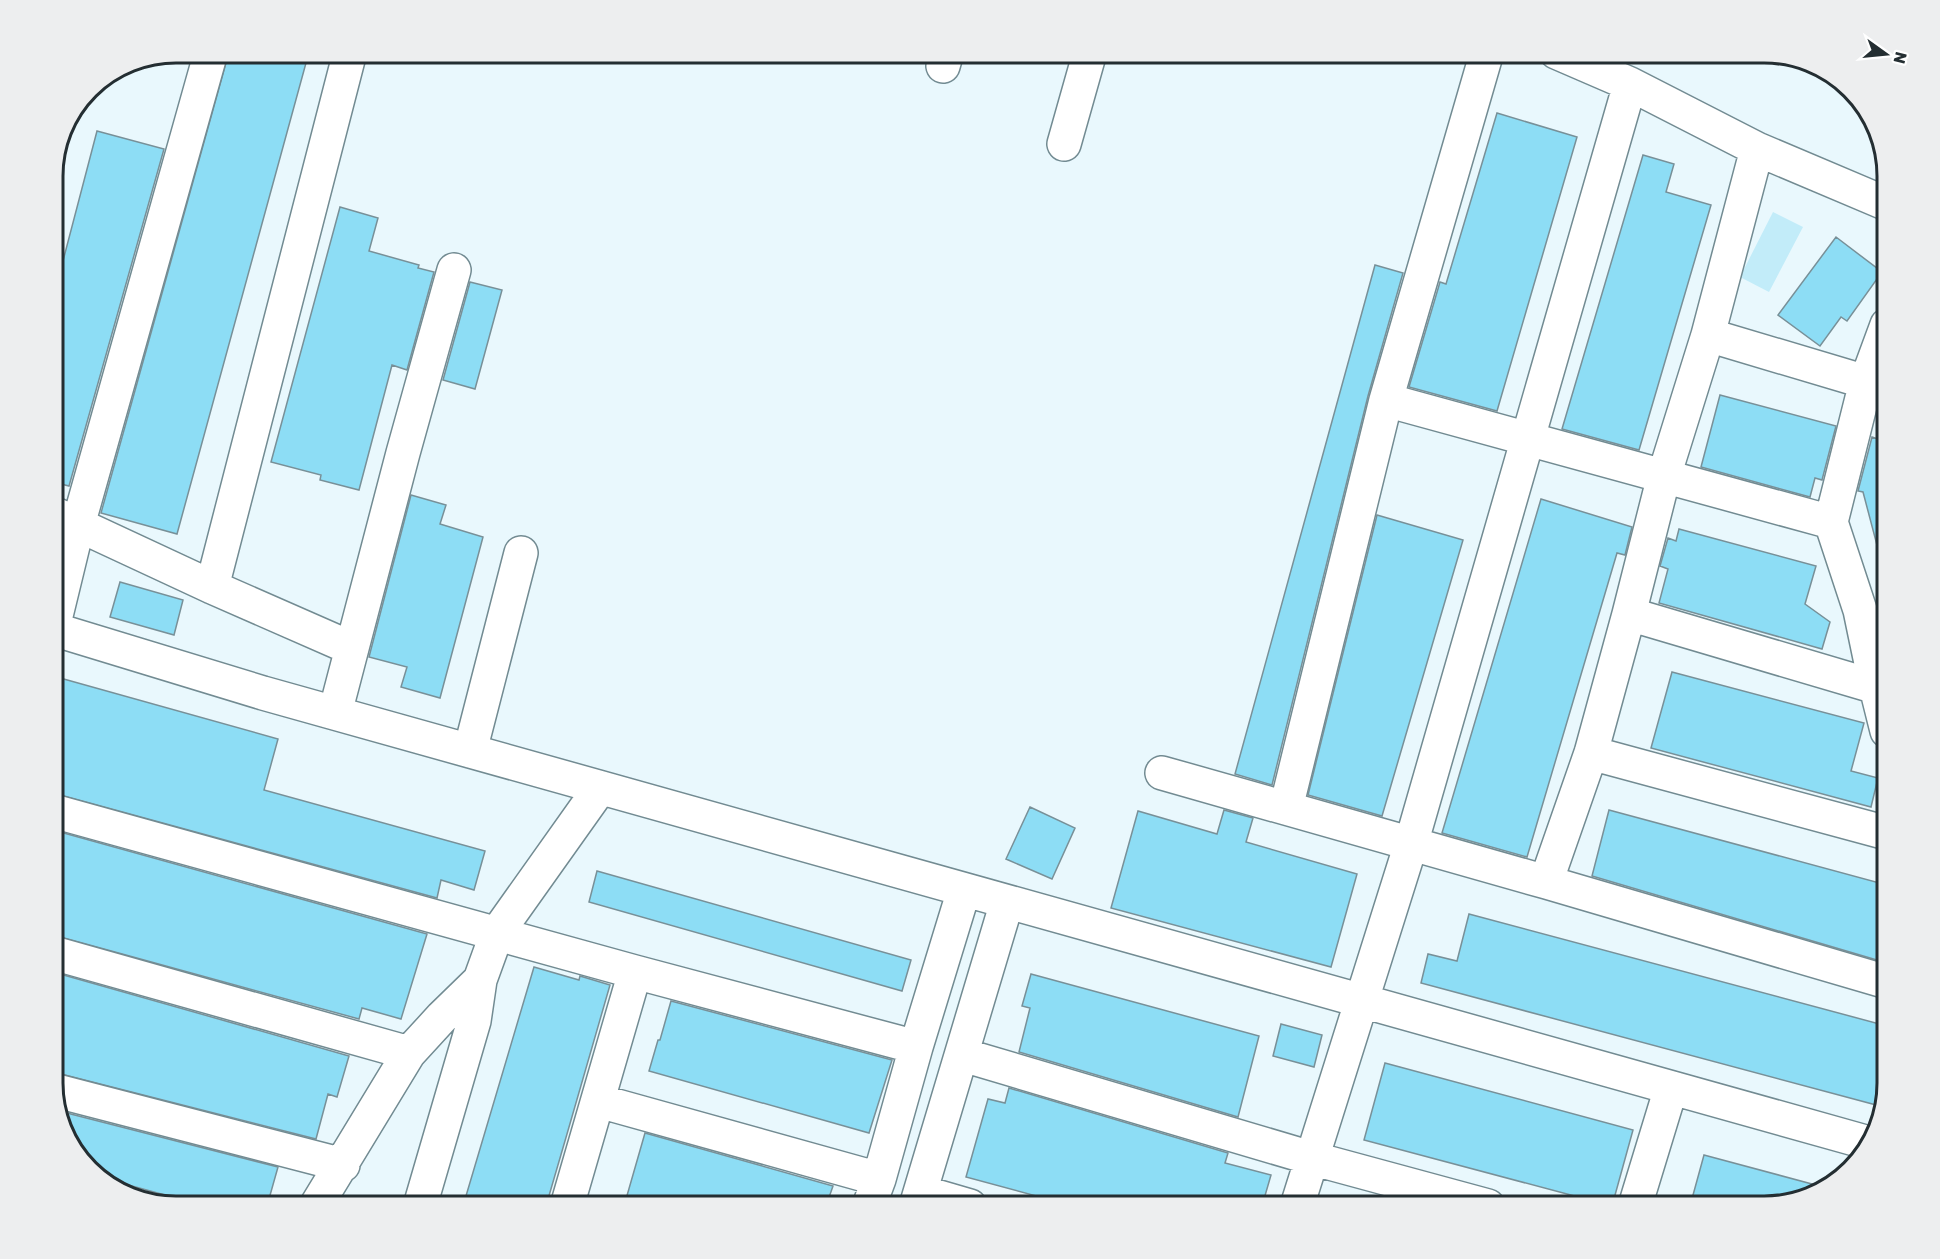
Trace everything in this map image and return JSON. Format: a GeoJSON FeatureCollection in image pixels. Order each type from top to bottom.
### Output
{"type":"FeatureCollection","features":[{"type":"Feature","properties":{"kind":"street"},"geometry":{"type":"LineString","coordinates":[[63,537],[65,519],[209,63]]}},
{"type":"Feature","properties":{"kind":"street"},"geometry":{"type":"LineString","coordinates":[[212,587],[347,63]]}},
{"type":"Feature","properties":{"kind":"street"},"geometry":{"type":"LineString","coordinates":[[1064,144],[1087,63]]}},
{"type":"Feature","properties":{"kind":"street"},"geometry":{"type":"LineString","coordinates":[[1286,808],[1386,400],[1484,63]]}},
{"type":"Feature","properties":{"kind":"street"},"geometry":{"type":"LineString","coordinates":[[1581,63],[1630,84],[1756,149],[1877,200]]}},
{"type":"Feature","properties":{"kind":"street"},"geometry":{"type":"LineString","coordinates":[[1300,1196],[1411,844],[1630,84]]}},
{"type":"Feature","properties":{"kind":"street"},"geometry":{"type":"LineString","coordinates":[[1546,882],[1592,753],[1664,476],[1708,335],[1756,149]]}},
{"type":"Feature","properties":{"kind":"street"},"geometry":{"type":"LineString","coordinates":[[335,713],[454,270]]}},
{"type":"Feature","properties":{"kind":"street"},"geometry":{"type":"LineString","coordinates":[[1708,335],[1866,382]]}},
{"type":"Feature","properties":{"kind":"street"},"geometry":{"type":"LineString","coordinates":[[1877,352],[1866,382],[1831,522],[1860,610],[1877,691]]}},
{"type":"Feature","properties":{"kind":"street"},"geometry":{"type":"LineString","coordinates":[[1386,400],[1831,522]]}},
{"type":"Feature","properties":{"kind":"street"},"geometry":{"type":"LineString","coordinates":[[65,519],[351,648]]}},
{"type":"Feature","properties":{"kind":"street"},"geometry":{"type":"LineString","coordinates":[[470,751],[521,553]]}},
{"type":"Feature","properties":{"kind":"street"},"geometry":{"type":"LineString","coordinates":[[1629,614],[1876,687]]}},
{"type":"Feature","properties":{"kind":"street"},"geometry":{"type":"LineString","coordinates":[[63,632],[335,713],[600,788],[1861,1141]]}},
{"type":"Feature","properties":{"kind":"street"},"geometry":{"type":"LineString","coordinates":[[1592,753],[1877,830]]}},
{"type":"Feature","properties":{"kind":"street"},"geometry":{"type":"LineString","coordinates":[[1162,773],[1877,979]]}},
{"type":"Feature","properties":{"kind":"street"},"geometry":{"type":"LineString","coordinates":[[423,1196],[474,1021],[480,980],[497,933],[600,788]]}},
{"type":"Feature","properties":{"kind":"street"},"geometry":{"type":"LineString","coordinates":[[63,814],[916,1047]]}},
{"type":"Feature","properties":{"kind":"street"},"geometry":{"type":"LineString","coordinates":[[599,1101],[874,1193],[964,890]]}},
{"type":"Feature","properties":{"kind":"street"},"geometry":{"type":"LineString","coordinates":[[920,1196],[1007,902]]}},
{"type":"Feature","properties":{"kind":"street"},"geometry":{"type":"LineString","coordinates":[[63,956],[409,1053]]}},
{"type":"Feature","properties":{"kind":"street"},"geometry":{"type":"LineString","coordinates":[[570,1196],[635,972]]}},
{"type":"Feature","properties":{"kind":"street"},"geometry":{"type":"LineString","coordinates":[[323,1196],[409,1053],[480,980]]}},
{"type":"Feature","properties":{"kind":"street"},"geometry":{"type":"LineString","coordinates":[[963,1055],[1311,1158],[1451,1196]]}},
{"type":"Feature","properties":{"kind":"street"},"geometry":{"type":"LineString","coordinates":[[1638,1196],[1671,1088]]}},
{"type":"Feature","properties":{"kind":"street"},"geometry":{"type":"LineString","coordinates":[[63,1093],[343,1165]]}},
{"type":"Feature","properties":{"kind":"shaded area"},"geometry":{"type":"Polygon","coordinates":[[[1773,212],[1803,227],[1769,292],[1740,277],[1773,212]]]}},
{"type":"Feature","properties":{"kind":"building"},"geometry":{"type":"Polygon","coordinates":[[[226,63],[306,63],[177,534],[101,513],[226,63]]]}},
{"type":"Feature","properties":{"kind":"building"},"geometry":{"type":"Polygon","coordinates":[[[1497,113],[1577,137],[1497,411],[1409,387],[1440,282],[1446,284],[1497,113]]]}},
{"type":"Feature","properties":{"kind":"building"},"geometry":{"type":"Polygon","coordinates":[[[97,131],[164,149],[69,486],[63,484],[63,261],[97,131]]]}},
{"type":"Feature","properties":{"kind":"building"},"geometry":{"type":"Polygon","coordinates":[[[1643,155],[1674,164],[1666,192],[1711,205],[1639,450],[1562,429],[1643,155]]]}},
{"type":"Feature","properties":{"kind":"building"},"geometry":{"type":"Polygon","coordinates":[[[340,207],[378,218],[369,251],[419,265],[418,268],[434,272],[407,370],[392,365],[359,490],[320,480],[321,475],[271,462],[340,207]]]}},
{"type":"Feature","properties":{"kind":"building"},"geometry":{"type":"Polygon","coordinates":[[[1836,237],[1877,268],[1877,279],[1847,321],[1841,317],[1820,346],[1778,315],[1836,237]]]}},
{"type":"Feature","properties":{"kind":"building"},"geometry":{"type":"Polygon","coordinates":[[[1375,265],[1403,273],[1368,396],[1272,785],[1235,774],[1375,265]]]}},
{"type":"Feature","properties":{"kind":"building"},"geometry":{"type":"Polygon","coordinates":[[[470,282],[502,290],[475,389],[443,380],[470,282]]]}},
{"type":"Feature","properties":{"kind":"building"},"geometry":{"type":"Polygon","coordinates":[[[1720,395],[1836,426],[1822,480],[1815,478],[1810,497],[1701,467],[1720,395]]]}},
{"type":"Feature","properties":{"kind":"building"},"geometry":{"type":"Polygon","coordinates":[[[1872,437],[1877,439],[1877,545],[1863,492],[1858,491],[1872,437]]]}},
{"type":"Feature","properties":{"kind":"building"},"geometry":{"type":"Polygon","coordinates":[[[411,495],[446,505],[440,524],[483,537],[440,698],[401,687],[407,667],[369,657],[411,495]]]}},
{"type":"Feature","properties":{"kind":"building"},"geometry":{"type":"Polygon","coordinates":[[[1541,499],[1632,527],[1625,555],[1617,553],[1527,857],[1442,833],[1541,499]]]}},
{"type":"Feature","properties":{"kind":"building"},"geometry":{"type":"Polygon","coordinates":[[[1377,515],[1463,540],[1382,816],[1308,795],[1377,515]]]}},
{"type":"Feature","properties":{"kind":"building"},"geometry":{"type":"Polygon","coordinates":[[[1679,529],[1816,566],[1805,604],[1830,622],[1822,649],[1659,603],[1668,569],[1660,566],[1668,538],[1676,541],[1679,529]]]}},
{"type":"Feature","properties":{"kind":"building"},"geometry":{"type":"Polygon","coordinates":[[[120,582],[183,600],[174,635],[110,617],[120,582]]]}},
{"type":"Feature","properties":{"kind":"building"},"geometry":{"type":"Polygon","coordinates":[[[1672,672],[1864,723],[1851,771],[1877,778],[1877,782],[1871,807],[1651,748],[1672,672]]]}},
{"type":"Feature","properties":{"kind":"building"},"geometry":{"type":"Polygon","coordinates":[[[63,679],[278,739],[264,790],[485,851],[474,890],[441,880],[437,898],[63,796],[63,679]]]}},
{"type":"Feature","properties":{"kind":"building"},"geometry":{"type":"Polygon","coordinates":[[[1030,807],[1075,828],[1052,879],[1006,859],[1030,807]]]}},
{"type":"Feature","properties":{"kind":"building"},"geometry":{"type":"Polygon","coordinates":[[[1224,810],[1253,818],[1246,842],[1357,874],[1331,967],[1111,908],[1138,811],[1217,834],[1224,810]]]}},
{"type":"Feature","properties":{"kind":"building"},"geometry":{"type":"Polygon","coordinates":[[[1609,810],[1877,882],[1877,960],[1592,876],[1609,810]]]}},
{"type":"Feature","properties":{"kind":"building"},"geometry":{"type":"Polygon","coordinates":[[[63,833],[427,934],[401,1019],[362,1008],[359,1019],[63,938],[63,833]]]}},
{"type":"Feature","properties":{"kind":"building"},"geometry":{"type":"Polygon","coordinates":[[[597,871],[911,960],[902,991],[589,902],[597,871]]]}},
{"type":"Feature","properties":{"kind":"building"},"geometry":{"type":"Polygon","coordinates":[[[1469,914],[1877,1023],[1877,1083],[1874,1105],[1421,983],[1428,954],[1457,961],[1469,914]]]}},
{"type":"Feature","properties":{"kind":"building"},"geometry":{"type":"Polygon","coordinates":[[[534,967],[579,980],[580,976],[610,985],[549,1196],[466,1196],[534,967]]]}},
{"type":"Feature","properties":{"kind":"building"},"geometry":{"type":"Polygon","coordinates":[[[1031,974],[1259,1036],[1238,1117],[1019,1052],[1030,1008],[1022,1006],[1031,974]]]}},
{"type":"Feature","properties":{"kind":"building"},"geometry":{"type":"Polygon","coordinates":[[[63,975],[349,1056],[337,1097],[328,1094],[316,1139],[63,1075],[63,975]]]}},
{"type":"Feature","properties":{"kind":"building"},"geometry":{"type":"Polygon","coordinates":[[[671,1001],[892,1060],[869,1133],[649,1071],[671,1001]]]}},
{"type":"Feature","properties":{"kind":"building"},"geometry":{"type":"Polygon","coordinates":[[[1281,1024],[1322,1035],[1314,1067],[1273,1056],[1281,1024]]]}},
{"type":"Feature","properties":{"kind":"building"},"geometry":{"type":"Polygon","coordinates":[[[1385,1063],[1633,1130],[1615,1196],[1574,1196],[1364,1140],[1385,1063]]]}},
{"type":"Feature","properties":{"kind":"building"},"geometry":{"type":"Polygon","coordinates":[[[1009,1088],[1228,1153],[1225,1163],[1271,1175],[1265,1196],[1036,1196],[966,1177],[988,1099],[1005,1103],[1009,1088]]]}},
{"type":"Feature","properties":{"kind":"building"},"geometry":{"type":"Polygon","coordinates":[[[67,1113],[278,1167],[270,1196],[166,1195],[128,1185],[102,1168],[86,1152],[67,1113]]]}},
{"type":"Feature","properties":{"kind":"building"},"geometry":{"type":"Polygon","coordinates":[[[645,1133],[833,1186],[830,1196],[627,1196],[645,1133]]]}},
{"type":"Feature","properties":{"kind":"building"},"geometry":{"type":"Polygon","coordinates":[[[1704,1155],[1813,1184],[1778,1195],[1693,1196],[1704,1155]]]}}]}
